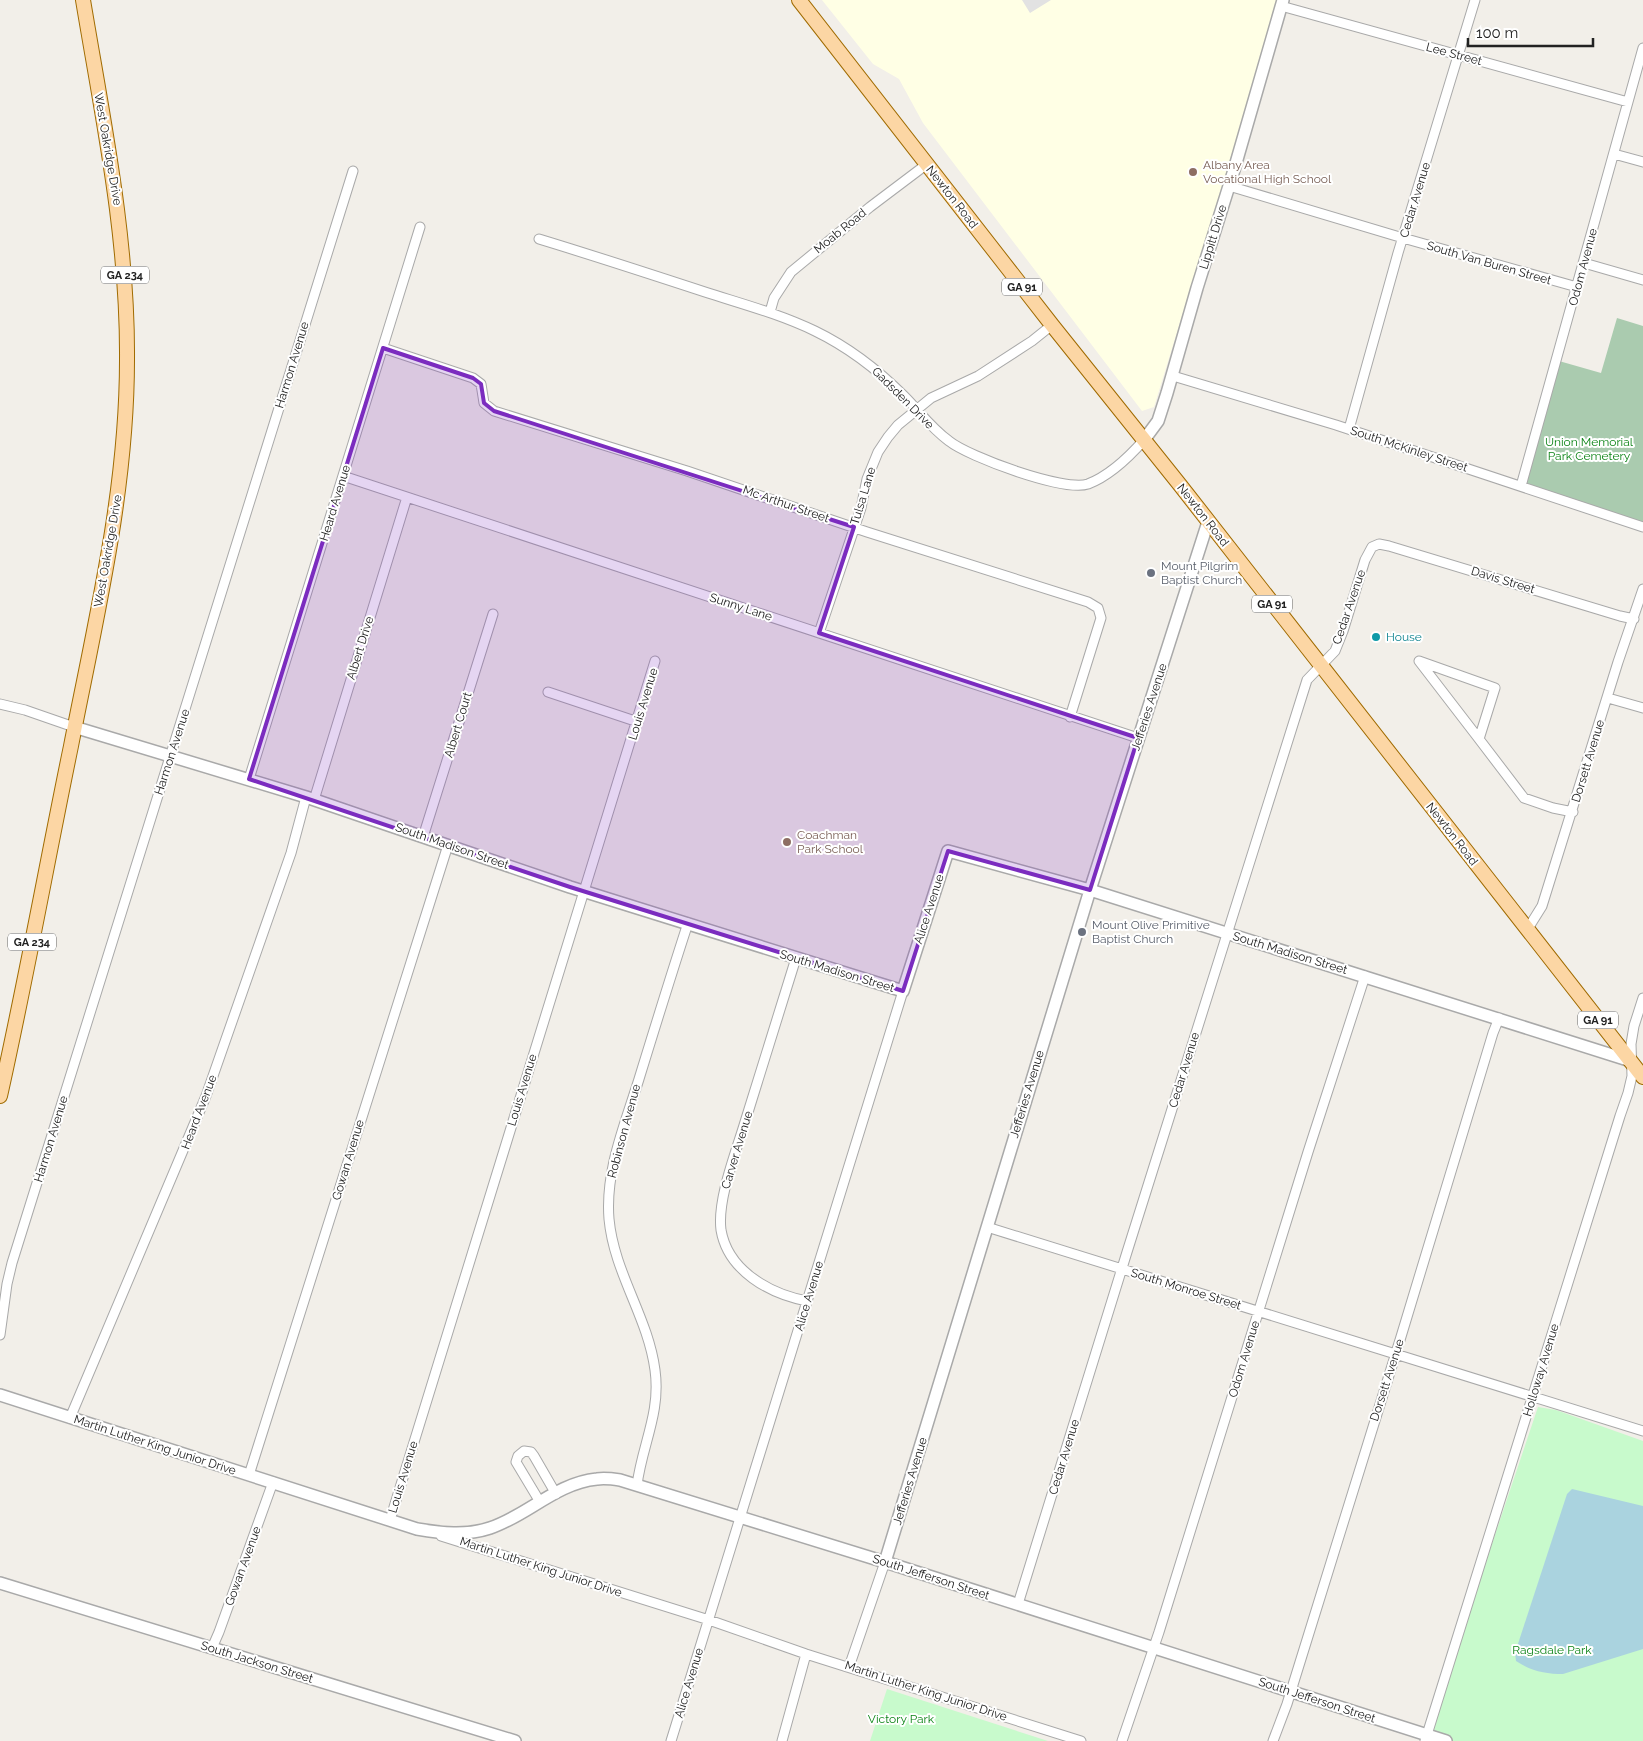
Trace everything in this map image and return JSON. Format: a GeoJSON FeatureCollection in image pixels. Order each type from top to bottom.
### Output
{"type":"FeatureCollection","features":[{"type":"Feature","properties":{"kind":"main road","name":"West Oakridge Drive"},"geometry":{"type":"LineString","coordinates":[[0,1096],[98,613],[114,521],[125,425],[127,361],[125,281],[117,202],[83,0]]}},
{"type":"Feature","properties":{"kind":"main road","name":"Newton Road"},"geometry":{"type":"LineString","coordinates":[[799,0],[1643,1077]]}},
{"type":"Feature","properties":{"kind":"street","name":"Cedar Avenue"},"geometry":{"type":"LineString","coordinates":[[1349,429],[1403,238],[1475,0]]}},
{"type":"Feature","properties":{"kind":"street","name":"Lee Street"},"geometry":{"type":"LineString","coordinates":[[1282,3],[1458,56],[1628,102]]}},
{"type":"Feature","properties":{"kind":"street","name":"Lippitt Drive"},"geometry":{"type":"LineString","coordinates":[[1144,440],[1158,421],[1173,376],[1197,288],[1229,186],[1282,3]]}},
{"type":"Feature","properties":{"kind":"street","name":"Odom Avenue"},"geometry":{"type":"LineString","coordinates":[[1521,486],[1643,48]]}},
{"type":"Feature","properties":{"kind":"street"},"geometry":{"type":"LineString","coordinates":[[1614,154],[1643,162]]}},
{"type":"Feature","properties":{"kind":"street","name":"Moab Road"},"geometry":{"type":"LineString","coordinates":[[770,312],[774,298],[791,272],[870,207],[927,164]]}},
{"type":"Feature","properties":{"kind":"street","name":"Harmon Avenue"},"geometry":{"type":"LineString","coordinates":[[0,1335],[6,1284],[12,1262],[353,171]]}},
{"type":"Feature","properties":{"kind":"street","name":"South Van Buren Street"},"geometry":{"type":"LineString","coordinates":[[1229,186],[1577,288]]}},
{"type":"Feature","properties":{"kind":"street","name":"Heard Avenue"},"geometry":{"type":"LineString","coordinates":[[249,779],[420,227]]}},
{"type":"Feature","properties":{"kind":"street","name":"Gadsden Drive"},"geometry":{"type":"LineString","coordinates":[[539,239],[770,312],[817,332],[858,356],[875,369],[936,431],[964,451],[988,461],[1069,486],[1087,484],[1130,456],[1144,440]]}},
{"type":"Feature","properties":{"kind":"street"},"geometry":{"type":"LineString","coordinates":[[1584,263],[1643,280]]}},
{"type":"Feature","properties":{"kind":"street","name":"Tulsa Lane"},"geometry":{"type":"LineString","coordinates":[[819,633],[860,508],[867,479],[878,452],[898,425],[931,398],[978,376],[998,364],[1052,325]]}},
{"type":"Feature","properties":{"kind":"street","name":"Mc Arthur Street"},"geometry":{"type":"LineString","coordinates":[[383,348],[473,378],[481,384],[484,403],[494,411],[695,474],[1088,602],[1098,608],[1101,618],[1070,716]]}},
{"type":"Feature","properties":{"kind":"street","name":"South McKinley Street"},"geometry":{"type":"LineString","coordinates":[[1173,376],[1349,429],[1643,527]]}},
{"type":"Feature","properties":{"kind":"street","name":"Sunny Lane"},"geometry":{"type":"LineString","coordinates":[[343,476],[1138,738]]}},
{"type":"Feature","properties":{"kind":"street","name":"Albert Drive"},"geometry":{"type":"LineString","coordinates":[[310,798],[407,497]]}},
{"type":"Feature","properties":{"kind":"street","name":"Jefferies Avenue"},"geometry":{"type":"LineString","coordinates":[[849,1667],[885,1562],[1090,890],[1208,522]]}},
{"type":"Feature","properties":{"kind":"street","name":"Davis Street"},"geometry":{"type":"LineString","coordinates":[[1372,547],[1379,544],[1390,546],[1634,619]]}},
{"type":"Feature","properties":{"kind":"street","name":"Cedar Avenue"},"geometry":{"type":"LineString","coordinates":[[1018,1604],[1307,680],[1335,650],[1343,631],[1365,560],[1372,547]]}},
{"type":"Feature","properties":{"kind":"street","name":"Dorsett Avenue"},"geometry":{"type":"LineString","coordinates":[[1527,930],[1542,906],[1618,662],[1643,589]]}},
{"type":"Feature","properties":{"kind":"street","name":"Albert Court"},"geometry":{"type":"LineString","coordinates":[[423,837],[493,614]]}},
{"type":"Feature","properties":{"kind":"street","name":"Louis Avenue"},"geometry":{"type":"LineString","coordinates":[[390,1520],[638,722],[655,661]]}},
{"type":"Feature","properties":{"kind":"street"},"geometry":{"type":"LineString","coordinates":[[1479,739],[1496,688],[1418,661],[1524,798],[1572,812]]}},
{"type":"Feature","properties":{"kind":"street"},"geometry":{"type":"LineString","coordinates":[[548,692],[638,722]]}},
{"type":"Feature","properties":{"kind":"street"},"geometry":{"type":"LineString","coordinates":[[1608,698],[1643,708]]}},
{"type":"Feature","properties":{"kind":"street","name":"South Madison Street"},"geometry":{"type":"LineString","coordinates":[[0,704],[25,710],[74,727],[310,798],[584,891],[903,991]]}},
{"type":"Feature","properties":{"kind":"street","name":"Heard Avenue"},"geometry":{"type":"LineString","coordinates":[[70,1418],[206,1096],[310,798]]}},
{"type":"Feature","properties":{"kind":"street","name":"Gowan Avenue"},"geometry":{"type":"LineString","coordinates":[[249,1475],[448,845]]}},
{"type":"Feature","properties":{"kind":"street","name":"South Madison Street"},"geometry":{"type":"LineString","coordinates":[[948,851],[1090,890],[1631,1061]]}},
{"type":"Feature","properties":{"kind":"street","name":"Alice Avenue"},"geometry":{"type":"LineString","coordinates":[[671,1741],[948,851]]}},
{"type":"Feature","properties":{"kind":"street","name":"Robinson Avenue"},"geometry":{"type":"LineString","coordinates":[[637,1485],[653,1424],[657,1390],[656,1372],[648,1335],[631,1299],[617,1255],[609,1219],[610,1182],[612,1167],[688,924]]}},
{"type":"Feature","properties":{"kind":"street","name":"Carver Avenue"},"geometry":{"type":"LineString","coordinates":[[796,958],[725,1188],[721,1229],[729,1250],[748,1274],[758,1283],[792,1298],[807,1301]]}},
{"type":"Feature","properties":{"kind":"street","name":"Odom Avenue"},"geometry":{"type":"LineString","coordinates":[[1122,1741],[1154,1647],[1358,996],[1366,976]]}},
{"type":"Feature","properties":{"kind":"street","name":"Holloway Avenue"},"geometry":{"type":"LineString","coordinates":[[1426,1738],[1628,1093],[1632,1076],[1631,1044],[1634,1026],[1643,998]]}},
{"type":"Feature","properties":{"kind":"street","name":"Dorsett Avenue"},"geometry":{"type":"LineString","coordinates":[[1273,1741],[1499,1018]]}},
{"type":"Feature","properties":{"kind":"street","name":"South Monroe Street"},"geometry":{"type":"LineString","coordinates":[[987,1227],[1643,1430]]}},
{"type":"Feature","properties":{"kind":"street","name":"Martin Luther King Junior Drive"},"geometry":{"type":"LineString","coordinates":[[0,1395],[417,1529],[709,1620],[806,1654],[1081,1741]]}},
{"type":"Feature","properties":{"kind":"street"},"geometry":{"type":"LineString","coordinates":[[540,1502],[516,1462],[518,1456],[524,1451],[531,1452],[534,1456],[556,1494]]}},
{"type":"Feature","properties":{"kind":"street","name":"South Jefferson Street"},"geometry":{"type":"LineString","coordinates":[[417,1529],[458,1533],[484,1530],[500,1525],[572,1485],[597,1479],[620,1480],[1154,1647],[1426,1738],[1446,1741]]}},
{"type":"Feature","properties":{"kind":"street","name":"Gowan Avenue"},"geometry":{"type":"LineString","coordinates":[[212,1648],[273,1482]]}},
{"type":"Feature","properties":{"kind":"street","name":"South Jackson Street"},"geometry":{"type":"LineString","coordinates":[[0,1583],[515,1741]]}},
{"type":"Feature","properties":{"kind":"street"},"geometry":{"type":"LineString","coordinates":[[782,1741],[806,1654]]}},
{"type":"Feature","properties":{"kind":"highlighted area"},"geometry":{"type":"Polygon","coordinates":[[[383,348],[473,378],[481,384],[484,403],[494,411],[854,527],[819,633],[1138,738],[1090,890],[948,851],[903,991],[570,887],[249,779],[383,348]]]}},
{"type":"Feature","properties":{"kind":"shaded area"},"geometry":{"type":"Polygon","coordinates":[[[822,0],[1279,0],[1154,407],[1142,411],[923,123],[899,79],[873,64],[822,0]]]}},
{"type":"Feature","properties":{"kind":"shaded area"},"geometry":{"type":"Polygon","coordinates":[[[1022,0],[1051,0],[1030,13],[1022,0]]]}},
{"type":"Feature","properties":{"kind":"green space","name":"Union Memorial Park Cemetery"},"geometry":{"type":"Polygon","coordinates":[[[1617,318],[1643,326],[1643,524],[1524,484],[1559,361],[1601,373],[1617,318]]]}},
{"type":"Feature","properties":{"kind":"green space","name":"Ragsdale Park"},"geometry":{"type":"Polygon","coordinates":[[[1538,1407],[1556,1410],[1643,1441],[1643,1741],[1448,1741],[1428,1734],[1538,1407]]]}},
{"type":"Feature","properties":{"kind":"green space","name":"Victory Park"},"geometry":{"type":"Polygon","coordinates":[[[887,1689],[1048,1741],[870,1741],[887,1689]]]}},
{"type":"Feature","properties":{"kind":"water"},"geometry":{"type":"Polygon","coordinates":[[[1572,1489],[1643,1506],[1643,1649],[1563,1674],[1533,1670],[1516,1661],[1515,1653],[1567,1494],[1572,1489]]]}},
{"type":"Feature","properties":{"kind":"place","name":"Albany Area Vocational High School"},"geometry":{"type":"Point","coordinates":[1193,172]}},
{"type":"Feature","properties":{"kind":"place","name":"Mount Pilgrim Baptist Church"},"geometry":{"type":"Point","coordinates":[1151,573]}},
{"type":"Feature","properties":{"kind":"place","name":"House"},"geometry":{"type":"Point","coordinates":[1376,637]}},
{"type":"Feature","properties":{"kind":"place","name":"Coachman Park School"},"geometry":{"type":"Point","coordinates":[787,842]}},
{"type":"Feature","properties":{"kind":"place","name":"Mount Olive Primitive Baptist Church"},"geometry":{"type":"Point","coordinates":[1082,932]}}]}
